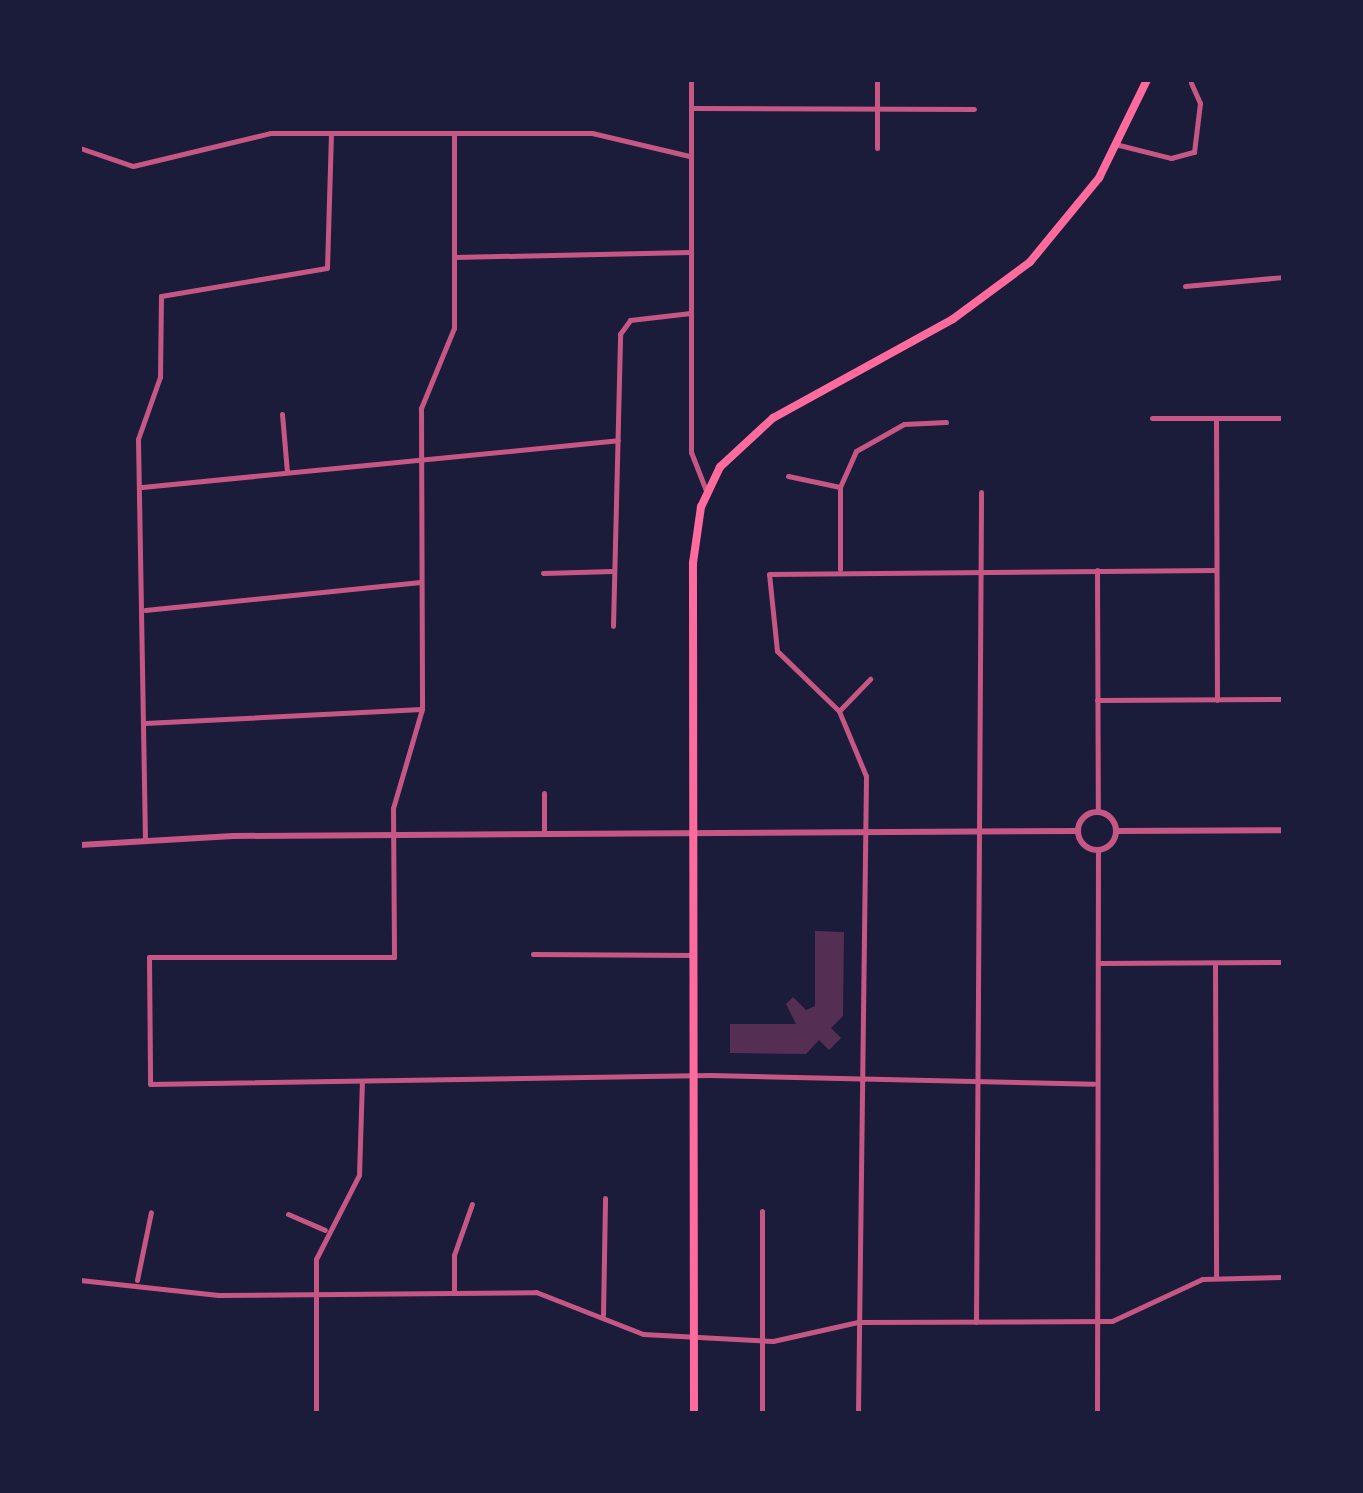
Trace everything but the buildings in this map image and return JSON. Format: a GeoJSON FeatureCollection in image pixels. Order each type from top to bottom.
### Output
{"type":"FeatureCollection","features":[{"type":"Feature","properties":{"kind":"main road"},"geometry":{"type":"LineString","coordinates":[[694,1413],[693,563],[707,493],[730,454],[773,418],[1014,277],[1065,224],[1119,145],[1146,80]]}},
{"type":"Feature","properties":{"kind":"street"},"geometry":{"type":"LineString","coordinates":[[691,80],[692,469],[707,493]]}},
{"type":"Feature","properties":{"kind":"street"},"geometry":{"type":"LineString","coordinates":[[877,80],[877,148]]}},
{"type":"Feature","properties":{"kind":"street"},"geometry":{"type":"LineString","coordinates":[[1119,145],[1170,158],[1194,152],[1200,103],[1191,83]]}},
{"type":"Feature","properties":{"kind":"street"},"geometry":{"type":"LineString","coordinates":[[690,108],[974,109]]}},
{"type":"Feature","properties":{"kind":"street"},"geometry":{"type":"LineString","coordinates":[[454,133],[451,346],[426,387],[420,460],[422,709],[394,798],[394,957],[149,958],[150,1084],[694,1076],[867,1083],[1094,1084]]}},
{"type":"Feature","properties":{"kind":"street"},"geometry":{"type":"LineString","coordinates":[[82,149],[133,166],[249,135],[592,133],[690,156]]}},
{"type":"Feature","properties":{"kind":"street"},"geometry":{"type":"LineString","coordinates":[[145,840],[142,487],[138,438],[160,377],[162,292],[327,268],[331,134]]}},
{"type":"Feature","properties":{"kind":"street"},"geometry":{"type":"LineString","coordinates":[[454,257],[690,252]]}},
{"type":"Feature","properties":{"kind":"street"},"geometry":{"type":"LineString","coordinates":[[1185,286],[1283,277]]}},
{"type":"Feature","properties":{"kind":"street"},"geometry":{"type":"LineString","coordinates":[[613,626],[622,326],[691,313]]}},
{"type":"Feature","properties":{"kind":"street"},"geometry":{"type":"LineString","coordinates":[[282,414],[287,472]]}},
{"type":"Feature","properties":{"kind":"street"},"geometry":{"type":"LineString","coordinates":[[1152,418],[1283,418]]}},
{"type":"Feature","properties":{"kind":"street"},"geometry":{"type":"LineString","coordinates":[[1216,418],[1217,700]]}},
{"type":"Feature","properties":{"kind":"street"},"geometry":{"type":"LineString","coordinates":[[840,569],[840,487],[870,440],[904,424],[946,422]]}},
{"type":"Feature","properties":{"kind":"street"},"geometry":{"type":"LineString","coordinates":[[142,487],[618,440]]}},
{"type":"Feature","properties":{"kind":"street"},"geometry":{"type":"LineString","coordinates":[[788,476],[840,487]]}},
{"type":"Feature","properties":{"kind":"street"},"geometry":{"type":"LineString","coordinates":[[976,1322],[982,1083],[982,492]]}},
{"type":"Feature","properties":{"kind":"street"},"geometry":{"type":"LineString","coordinates":[[858,1413],[867,1083],[867,832],[863,759],[840,711],[777,651],[769,574],[840,569],[1216,570]]}},
{"type":"Feature","properties":{"kind":"street"},"geometry":{"type":"LineString","coordinates":[[1097,569],[1098,812],[1116,831]]}},
{"type":"Feature","properties":{"kind":"street"},"geometry":{"type":"LineString","coordinates":[[543,573],[613,571]]}},
{"type":"Feature","properties":{"kind":"street"},"geometry":{"type":"LineString","coordinates":[[144,610],[421,582]]}},
{"type":"Feature","properties":{"kind":"street"},"geometry":{"type":"LineString","coordinates":[[840,711],[870,679]]}},
{"type":"Feature","properties":{"kind":"street"},"geometry":{"type":"LineString","coordinates":[[1097,700],[1283,700]]}},
{"type":"Feature","properties":{"kind":"street"},"geometry":{"type":"LineString","coordinates":[[144,723],[422,709]]}},
{"type":"Feature","properties":{"kind":"street"},"geometry":{"type":"LineString","coordinates":[[544,793],[544,834]]}},
{"type":"Feature","properties":{"kind":"street"},"geometry":{"type":"LineString","coordinates":[[1078,832],[1098,812]]}},
{"type":"Feature","properties":{"kind":"street"},"geometry":{"type":"LineString","coordinates":[[1096,1413],[1094,1084],[1098,850],[1116,831],[1283,830]]}},
{"type":"Feature","properties":{"kind":"street"},"geometry":{"type":"LineString","coordinates":[[80,845],[393,835],[1078,832],[1098,850]]}},
{"type":"Feature","properties":{"kind":"street"},"geometry":{"type":"LineString","coordinates":[[533,954],[694,955]]}},
{"type":"Feature","properties":{"kind":"street"},"geometry":{"type":"LineString","coordinates":[[1098,964],[1283,962]]}},
{"type":"Feature","properties":{"kind":"street"},"geometry":{"type":"LineString","coordinates":[[1215,963],[1216,1277]]}},
{"type":"Feature","properties":{"kind":"street"},"geometry":{"type":"LineString","coordinates":[[316,1413],[314,1294],[325,1230],[359,1175],[362,1082]]}},
{"type":"Feature","properties":{"kind":"street"},"geometry":{"type":"LineString","coordinates":[[603,1316],[606,1198]]}},
{"type":"Feature","properties":{"kind":"street"},"geometry":{"type":"LineString","coordinates":[[454,1292],[454,1255],[472,1204]]}},
{"type":"Feature","properties":{"kind":"street"},"geometry":{"type":"LineString","coordinates":[[762,1211],[762,1413]]}},
{"type":"Feature","properties":{"kind":"street"},"geometry":{"type":"LineString","coordinates":[[137,1280],[151,1212]]}},
{"type":"Feature","properties":{"kind":"street"},"geometry":{"type":"LineString","coordinates":[[288,1214],[325,1230]]}},
{"type":"Feature","properties":{"kind":"street"},"geometry":{"type":"LineString","coordinates":[[80,1280],[137,1280],[218,1295],[553,1294],[642,1334],[762,1340],[858,1322],[1095,1322],[1132,1317],[1216,1277],[1283,1277]]}}]}
